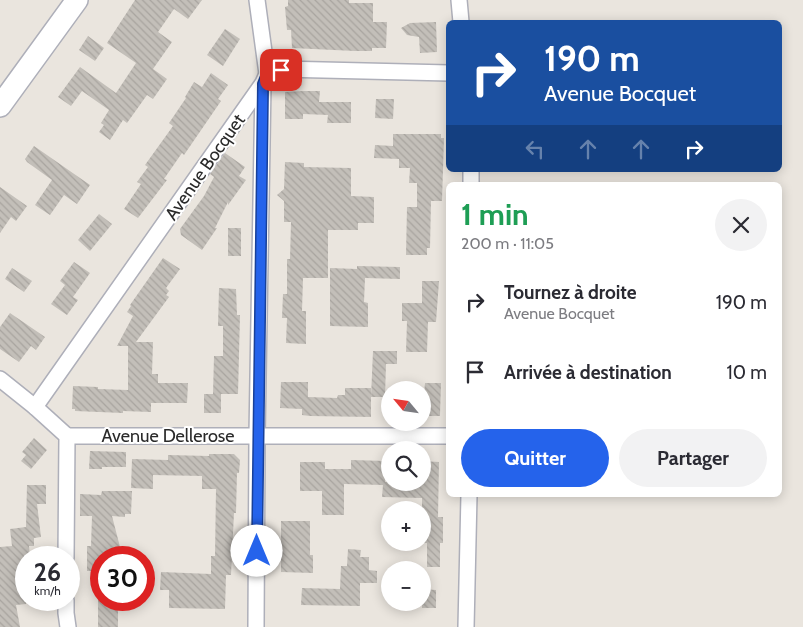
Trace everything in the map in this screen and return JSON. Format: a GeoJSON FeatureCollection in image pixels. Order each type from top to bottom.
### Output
{"type":"FeatureCollection","features":[{"type":"Feature","properties":{"kind":"main road"},"geometry":{"type":"LineString","coordinates":[[0,106],[77,0]]}},
{"type":"Feature","properties":{"kind":"street"},"geometry":{"type":"LineString","coordinates":[[256,627],[257,436],[265,79],[257,0]]}},
{"type":"Feature","properties":{"kind":"street"},"geometry":{"type":"LineString","coordinates":[[459,0],[461,20]]}},
{"type":"Feature","properties":{"kind":"street"},"geometry":{"type":"LineString","coordinates":[[265,79],[281,70],[446,73]]}},
{"type":"Feature","properties":{"kind":"street","name":"Avenue Bocquet"},"geometry":{"type":"LineString","coordinates":[[36,407],[265,79]]}},
{"type":"Feature","properties":{"kind":"street"},"geometry":{"type":"LineString","coordinates":[[0,379],[36,407],[66,436],[66,546]]}},
{"type":"Feature","properties":{"kind":"street","name":"Avenue Dellerose"},"geometry":{"type":"LineString","coordinates":[[66,436],[446,436]]}},
{"type":"Feature","properties":{"kind":"street"},"geometry":{"type":"LineString","coordinates":[[466,627],[469,497]]}},
{"type":"Feature","properties":{"kind":"street"},"geometry":{"type":"LineString","coordinates":[[66,611],[68,627]]}},
{"type":"Feature","properties":{"kind":"building"},"geometry":{"type":"Polygon","coordinates":[[[135,0],[202,0],[188,19],[174,9],[158,32],[172,42],[153,69],[167,79],[153,99],[147,95],[127,123],[123,120],[110,140],[99,132],[104,125],[101,123],[109,110],[82,91],[71,106],[58,97],[80,67],[116,93],[136,63],[107,43],[135,0]]]}},
{"type":"Feature","properties":{"kind":"building"},"geometry":{"type":"Polygon","coordinates":[[[288,0],[349,0],[349,3],[373,3],[373,22],[387,22],[386,48],[372,48],[372,51],[355,51],[292,48],[291,30],[287,30],[285,7],[288,6],[288,0]]]}},
{"type":"Feature","properties":{"kind":"building"},"geometry":{"type":"Polygon","coordinates":[[[436,22],[437,52],[420,53],[419,37],[407,35],[401,28],[410,23],[436,22]]]}},
{"type":"Feature","properties":{"kind":"building"},"geometry":{"type":"Polygon","coordinates":[[[225,29],[240,39],[223,66],[207,55],[225,29]]]}},
{"type":"Feature","properties":{"kind":"building"},"geometry":{"type":"Polygon","coordinates":[[[88,36],[104,48],[95,61],[79,50],[88,36]]]}},
{"type":"Feature","properties":{"kind":"building"},"geometry":{"type":"Polygon","coordinates":[[[211,73],[228,85],[218,99],[221,101],[184,155],[182,153],[164,179],[167,180],[138,218],[124,209],[141,184],[137,182],[148,167],[145,165],[173,126],[169,123],[194,82],[202,87],[211,73]]]}},
{"type":"Feature","properties":{"kind":"building"},"geometry":{"type":"Polygon","coordinates":[[[320,91],[319,102],[351,102],[351,123],[327,123],[328,115],[303,114],[303,119],[285,119],[285,92],[320,91]]]}},
{"type":"Feature","properties":{"kind":"building"},"geometry":{"type":"Polygon","coordinates":[[[376,99],[394,99],[393,119],[375,118],[376,99]]]}},
{"type":"Feature","properties":{"kind":"building"},"geometry":{"type":"Polygon","coordinates":[[[393,134],[441,134],[441,138],[444,138],[442,201],[431,201],[430,248],[427,248],[427,255],[406,255],[407,207],[417,207],[417,183],[409,183],[410,168],[399,168],[399,159],[374,158],[375,145],[393,146],[393,134]]]}},
{"type":"Feature","properties":{"kind":"building"},"geometry":{"type":"Polygon","coordinates":[[[34,146],[90,185],[77,204],[64,195],[50,215],[35,205],[52,180],[25,159],[34,146]]]}},
{"type":"Feature","properties":{"kind":"building"},"geometry":{"type":"Polygon","coordinates":[[[225,153],[245,167],[239,176],[246,180],[228,205],[228,202],[215,228],[217,228],[202,250],[181,235],[180,229],[204,196],[214,177],[210,174],[225,153]]]}},
{"type":"Feature","properties":{"kind":"building"},"geometry":{"type":"Polygon","coordinates":[[[285,162],[304,163],[304,167],[351,168],[351,196],[374,197],[374,223],[358,223],[358,230],[328,230],[328,278],[303,278],[302,311],[306,311],[306,344],[286,343],[287,318],[282,318],[283,294],[287,294],[287,259],[290,259],[291,222],[284,222],[284,201],[277,195],[284,189],[285,162]]]}},
{"type":"Feature","properties":{"kind":"building"},"geometry":{"type":"Polygon","coordinates":[[[0,187],[27,206],[16,221],[11,217],[0,233],[0,187]]]}},
{"type":"Feature","properties":{"kind":"building"},"geometry":{"type":"Polygon","coordinates":[[[99,214],[112,224],[90,251],[78,240],[99,214]]]}},
{"type":"Feature","properties":{"kind":"building"},"geometry":{"type":"Polygon","coordinates":[[[228,228],[241,228],[241,256],[228,256],[228,228]]]}},
{"type":"Feature","properties":{"kind":"building"},"geometry":{"type":"Polygon","coordinates":[[[163,258],[180,269],[166,288],[169,291],[166,295],[169,297],[136,342],[153,342],[152,374],[158,374],[158,383],[188,383],[187,403],[151,403],[151,412],[75,411],[75,409],[72,409],[73,386],[128,390],[128,346],[117,346],[133,316],[127,312],[130,305],[163,258]]]}},
{"type":"Feature","properties":{"kind":"building"},"geometry":{"type":"Polygon","coordinates":[[[74,262],[90,273],[73,297],[78,300],[67,315],[51,304],[65,285],[60,281],[74,262]]]}},
{"type":"Feature","properties":{"kind":"building"},"geometry":{"type":"Polygon","coordinates":[[[357,266],[400,267],[400,279],[365,278],[364,302],[368,303],[368,327],[330,326],[330,268],[357,269],[357,266]]]}},
{"type":"Feature","properties":{"kind":"building"},"geometry":{"type":"Polygon","coordinates":[[[12,268],[32,281],[24,292],[5,279],[12,268]]]}},
{"type":"Feature","properties":{"kind":"building"},"geometry":{"type":"Polygon","coordinates":[[[422,281],[439,281],[436,322],[428,322],[427,352],[406,352],[407,321],[402,321],[402,303],[422,303],[422,281]]]}},
{"type":"Feature","properties":{"kind":"building"},"geometry":{"type":"Polygon","coordinates":[[[219,288],[236,289],[237,315],[240,315],[238,394],[221,394],[221,413],[204,413],[204,394],[213,394],[214,356],[223,356],[223,326],[218,326],[219,288]]]}},
{"type":"Feature","properties":{"kind":"building"},"geometry":{"type":"Polygon","coordinates":[[[10,313],[45,337],[36,350],[31,346],[19,362],[0,349],[0,327],[10,313]]]}},
{"type":"Feature","properties":{"kind":"building"},"geometry":{"type":"Polygon","coordinates":[[[373,351],[397,351],[397,364],[386,364],[385,381],[381,381],[381,397],[371,397],[373,351]]]}},
{"type":"Feature","properties":{"kind":"building"},"geometry":{"type":"Polygon","coordinates":[[[281,382],[308,382],[308,397],[337,398],[338,395],[345,395],[345,388],[371,388],[371,417],[310,416],[302,415],[302,409],[280,408],[281,382]]]}},
{"type":"Feature","properties":{"kind":"building"},"geometry":{"type":"Polygon","coordinates":[[[431,383],[441,383],[440,416],[431,416],[431,383]]]}},
{"type":"Feature","properties":{"kind":"building"},"geometry":{"type":"Polygon","coordinates":[[[34,438],[47,450],[31,469],[21,461],[26,455],[22,452],[34,438]]]}},
{"type":"Feature","properties":{"kind":"building"},"geometry":{"type":"Polygon","coordinates":[[[90,451],[126,452],[126,467],[89,469],[90,451]]]}},
{"type":"Feature","properties":{"kind":"building"},"geometry":{"type":"Polygon","coordinates":[[[209,454],[234,454],[240,460],[239,473],[237,473],[231,575],[226,575],[225,609],[169,608],[169,590],[160,590],[161,572],[211,574],[211,556],[215,556],[216,489],[202,489],[202,476],[153,475],[153,489],[131,488],[132,459],[168,460],[168,455],[209,456],[209,454]]]}},
{"type":"Feature","properties":{"kind":"building"},"geometry":{"type":"Polygon","coordinates":[[[351,460],[381,461],[381,485],[344,484],[344,515],[322,515],[322,491],[300,491],[300,462],[325,462],[325,469],[351,469],[351,460]]]}},
{"type":"Feature","properties":{"kind":"building"},"geometry":{"type":"Polygon","coordinates":[[[431,462],[439,462],[438,517],[443,517],[443,543],[440,543],[440,567],[431,567],[431,561],[427,561],[427,551],[431,551],[431,501],[422,501],[422,498],[382,497],[382,491],[431,491],[431,462]]]}},
{"type":"Feature","properties":{"kind":"building"},"geometry":{"type":"Polygon","coordinates":[[[27,485],[46,485],[46,504],[37,504],[41,537],[34,538],[34,546],[15,546],[15,611],[17,611],[20,627],[0,627],[0,547],[12,546],[10,529],[26,527],[27,485]]]}},
{"type":"Feature","properties":{"kind":"building"},"geometry":{"type":"Polygon","coordinates":[[[102,491],[132,491],[131,514],[125,514],[125,517],[112,516],[120,546],[91,546],[92,516],[80,516],[80,494],[101,495],[102,491]]]}},
{"type":"Feature","properties":{"kind":"building"},"geometry":{"type":"Polygon","coordinates":[[[281,521],[310,521],[310,555],[313,555],[313,573],[281,572],[281,521]]]}},
{"type":"Feature","properties":{"kind":"building"},"geometry":{"type":"Polygon","coordinates":[[[87,546],[90,546],[90,571],[87,571],[87,546]]]}},
{"type":"Feature","properties":{"kind":"building"},"geometry":{"type":"Polygon","coordinates":[[[348,549],[361,550],[360,557],[369,557],[369,570],[377,571],[377,583],[360,583],[360,606],[301,605],[302,588],[340,589],[341,566],[347,566],[348,549]]]}},
{"type":"Feature","properties":{"kind":"building"},"geometry":{"type":"Polygon","coordinates":[[[431,590],[436,590],[436,608],[431,608],[431,590]]]}},
{"type":"Feature","properties":{"kind":"building"},"geometry":{"type":"Polygon","coordinates":[[[98,611],[118,611],[118,627],[98,627],[98,611]]]}},
{"type":"Feature","properties":{"kind":"route"},"geometry":{"type":"LineString","coordinates":[[257,551],[263,84],[267,74],[281,70]]}}]}
